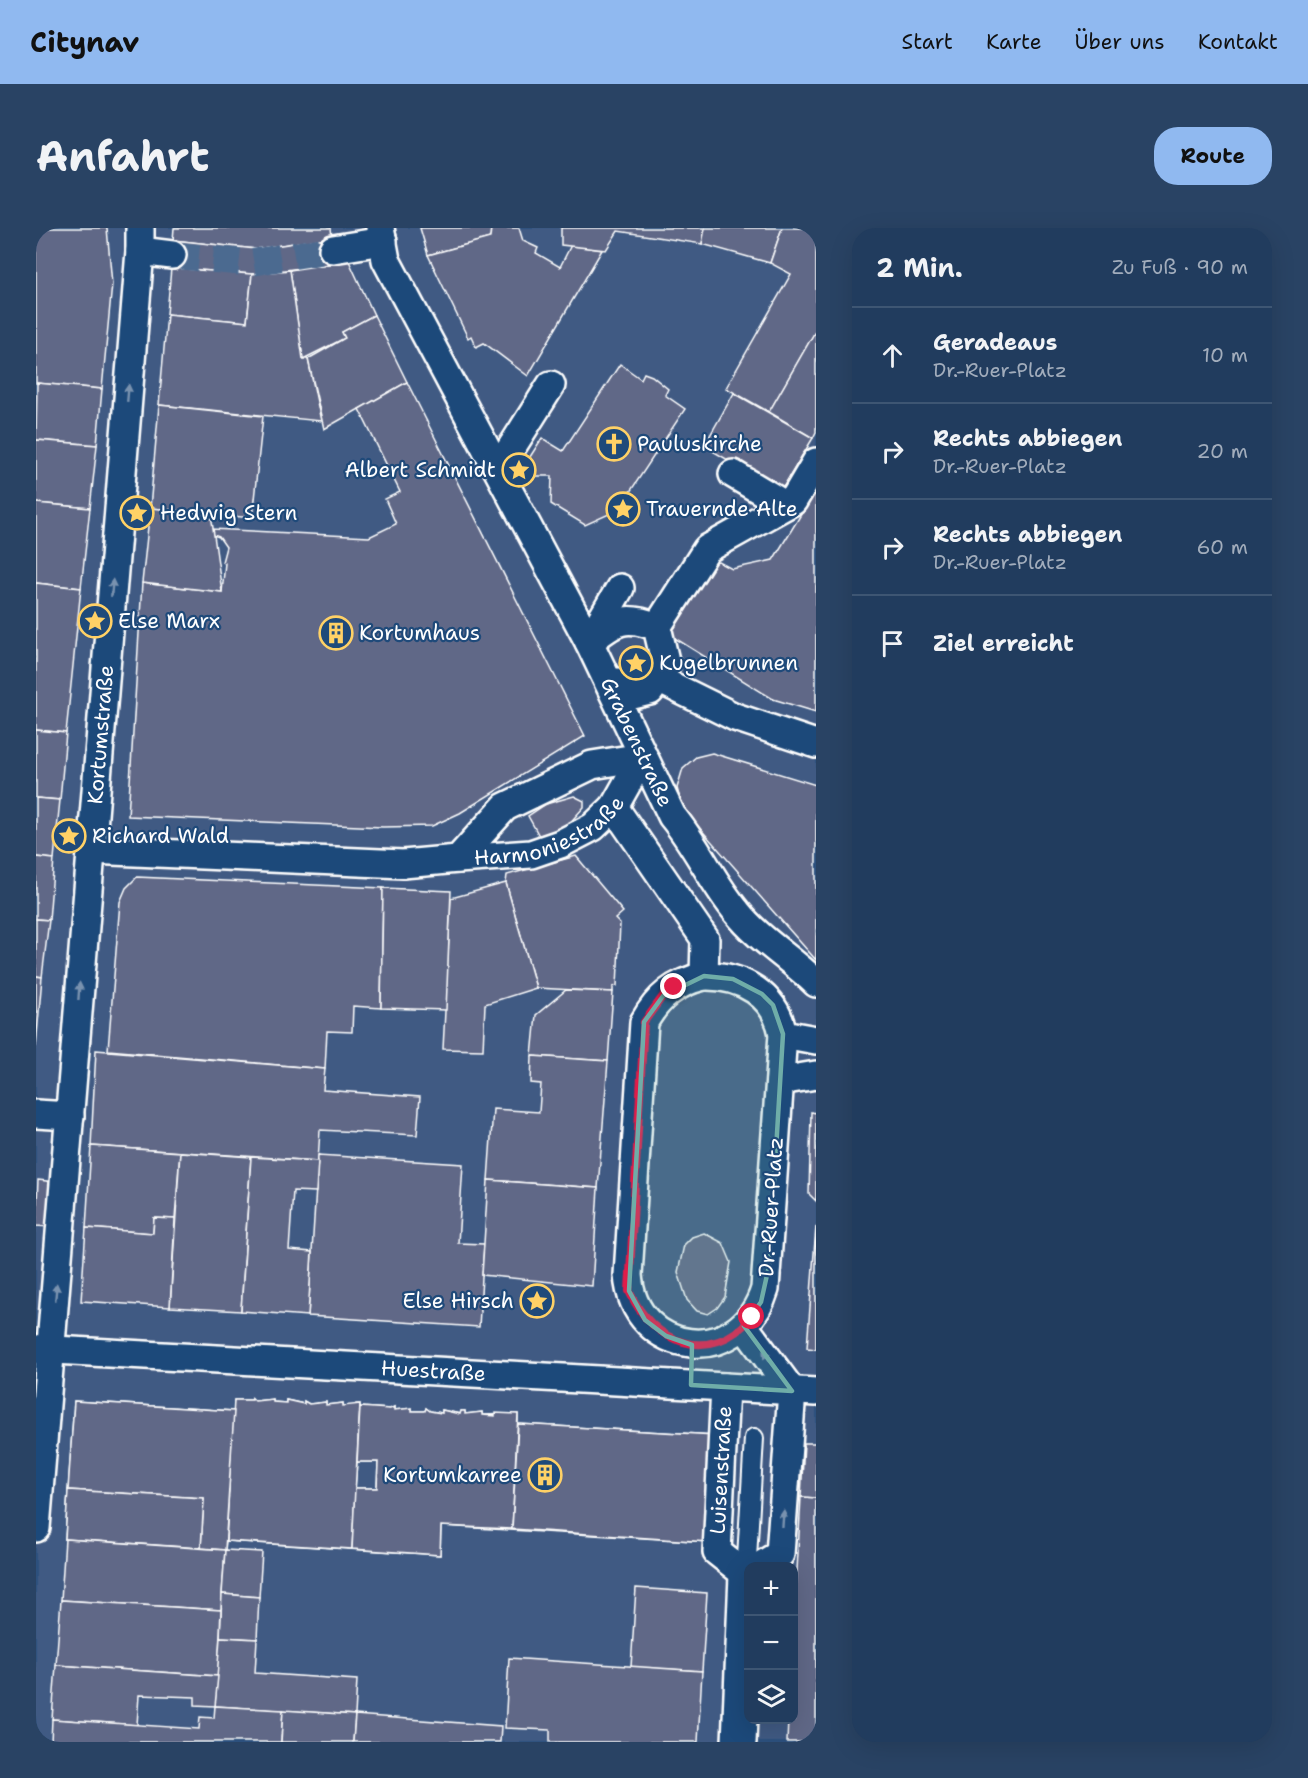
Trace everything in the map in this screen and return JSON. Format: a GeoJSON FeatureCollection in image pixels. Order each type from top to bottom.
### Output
{"type":"FeatureCollection","features":[{"type":"Feature","properties":{"kind":"street"},"geometry":{"type":"LineString","coordinates":[[333,249],[382,235]]}},
{"type":"Feature","properties":{"kind":"street","name":"Grabenstraße"},"geometry":{"type":"LineString","coordinates":[[382,235],[386,260],[589,642],[672,816],[690,838],[725,897],[754,930],[801,1009]]}},
{"type":"Feature","properties":{"kind":"street","name":"Kortumstraße"},"geometry":{"type":"LineString","coordinates":[[36,1528],[43,1350],[70,1116],[140,240],[172,255]]}},
{"type":"Feature","properties":{"kind":"street"},"geometry":{"type":"LineString","coordinates":[[498,469],[551,385]]}},
{"type":"Feature","properties":{"kind":"street"},"geometry":{"type":"LineString","coordinates":[[616,669],[617,699],[650,691],[666,665],[657,627],[706,549],[793,501],[816,462]]}},
{"type":"Feature","properties":{"kind":"street"},"geometry":{"type":"LineString","coordinates":[[733,474],[784,505]]}},
{"type":"Feature","properties":{"kind":"street"},"geometry":{"type":"LineString","coordinates":[[589,642],[620,588]]}},
{"type":"Feature","properties":{"kind":"street"},"geometry":{"type":"LineString","coordinates":[[589,642],[609,626],[626,618],[657,627]]}},
{"type":"Feature","properties":{"kind":"street"},"geometry":{"type":"LineString","coordinates":[[658,679],[735,717],[816,744]]}},
{"type":"Feature","properties":{"kind":"street","name":"Harmoniestraße"},"geometry":{"type":"LineString","coordinates":[[458,860],[505,807],[592,765],[642,757]]}},
{"type":"Feature","properties":{"kind":"street","name":"Harmoniestraße"},"geometry":{"type":"LineString","coordinates":[[90,850],[384,863],[531,854],[560,844],[593,827],[614,807],[642,757]]}},
{"type":"Feature","properties":{"kind":"street"},"geometry":{"type":"LineString","coordinates":[[614,807],[705,939],[704,976]]}},
{"type":"Feature","properties":{"kind":"street"},"geometry":{"type":"LineString","coordinates":[[691,1385],[692,1345],[666,1336],[645,1320],[629,1291],[628,1275],[644,1022],[652,1008],[668,991],[687,980],[704,976],[726,977],[749,986],[773,1005],[801,1009],[816,1040]]}},
{"type":"Feature","properties":{"kind":"street","name":"Dr.-Ruer-Platz"},"geometry":{"type":"LineString","coordinates":[[692,1345],[715,1342],[744,1326],[761,1302],[769,1266],[780,1081],[801,1009]]}},
{"type":"Feature","properties":{"kind":"street"},"geometry":{"type":"LineString","coordinates":[[780,1081],[816,1075]]}},
{"type":"Feature","properties":{"kind":"street"},"geometry":{"type":"LineString","coordinates":[[36,1114],[70,1116]]}},
{"type":"Feature","properties":{"kind":"street"},"geometry":{"type":"LineString","coordinates":[[744,1326],[804,1391],[780,1554],[768,1562]]}},
{"type":"Feature","properties":{"kind":"street","name":"Huestraße"},"geometry":{"type":"LineString","coordinates":[[43,1350],[804,1391]]}},
{"type":"Feature","properties":{"kind":"street","name":"Luisenstraße"},"geometry":{"type":"LineString","coordinates":[[725,1387],[717,1552],[744,1567]]}},
{"type":"Feature","properties":{"kind":"street"},"geometry":{"type":"LineString","coordinates":[[739,1742],[749,1616]]}},
{"type":"Feature","properties":{"kind":"lane"},"geometry":{"type":"LineString","coordinates":[[752,1562],[754,1438]]}},
{"type":"Feature","properties":{"kind":"highlighted area"},"geometry":{"type":"Polygon","coordinates":[[[704,976],[733,979],[762,994],[773,1005],[783,1034],[769,1266],[761,1302],[744,1326],[792,1391],[691,1385],[692,1345],[666,1336],[645,1320],[629,1291],[644,1022],[663,996],[704,976]]]}},
{"type":"Feature","properties":{"kind":"shaded area"},"geometry":{"type":"Polygon","coordinates":[[[36,228],[816,228],[816,1742],[36,1742],[36,228]]]}},
{"type":"Feature","properties":{"kind":"building"},"geometry":{"type":"Polygon","coordinates":[[[36,228],[107,228],[112,284],[102,389],[36,383],[36,228]]]}},
{"type":"Feature","properties":{"kind":"building"},"geometry":{"type":"Polygon","coordinates":[[[174,228],[331,228],[332,237],[256,249],[173,240],[174,228]]]}},
{"type":"Feature","properties":{"kind":"building"},"geometry":{"type":"Polygon","coordinates":[[[420,228],[491,228],[490,238],[428,255],[420,228]]]}},
{"type":"Feature","properties":{"kind":"building"},"geometry":{"type":"Polygon","coordinates":[[[491,228],[519,228],[523,241],[538,248],[536,253],[560,267],[571,245],[602,250],[528,376],[484,343],[476,347],[471,336],[468,338],[428,255],[490,238],[491,228]]]}},
{"type":"Feature","properties":{"kind":"building"},"geometry":{"type":"Polygon","coordinates":[[[561,228],[705,228],[702,244],[618,231],[606,250],[561,245],[561,228]]]}},
{"type":"Feature","properties":{"kind":"building"},"geometry":{"type":"Polygon","coordinates":[[[705,228],[782,228],[770,263],[702,244],[705,228]]]}},
{"type":"Feature","properties":{"kind":"building"},"geometry":{"type":"Polygon","coordinates":[[[782,228],[816,228],[816,330],[769,412],[726,388],[791,274],[770,263],[782,228]]]}},
{"type":"Feature","properties":{"kind":"building"},"geometry":{"type":"Polygon","coordinates":[[[332,237],[334,264],[252,274],[171,268],[173,240],[256,249],[332,237]]]}},
{"type":"Feature","properties":{"kind":"building"},"geometry":{"type":"Polygon","coordinates":[[[349,261],[374,315],[342,332],[345,338],[303,359],[290,270],[349,261]]]}},
{"type":"Feature","properties":{"kind":"building"},"geometry":{"type":"Polygon","coordinates":[[[171,268],[252,274],[247,322],[167,314],[171,268]]]}},
{"type":"Feature","properties":{"kind":"building"},"geometry":{"type":"Polygon","coordinates":[[[290,270],[303,359],[308,359],[321,421],[159,405],[167,314],[247,322],[252,274],[290,270]]]}},
{"type":"Feature","properties":{"kind":"building"},"geometry":{"type":"Polygon","coordinates":[[[374,315],[407,382],[324,429],[308,359],[345,338],[342,332],[374,315]]]}},
{"type":"Feature","properties":{"kind":"building"},"geometry":{"type":"Polygon","coordinates":[[[816,330],[816,432],[813,438],[769,412],[816,330]]]}},
{"type":"Feature","properties":{"kind":"building","name":"Pauluskirche"},"geometry":{"type":"Polygon","coordinates":[[[620,364],[641,379],[644,373],[652,376],[668,389],[665,395],[685,409],[618,510],[585,525],[551,504],[552,476],[528,476],[528,460],[542,438],[563,451],[620,364]]]}},
{"type":"Feature","properties":{"kind":"building","name":"Kortumhaus"},"geometry":{"type":"Polygon","coordinates":[[[407,382],[585,736],[460,813],[432,826],[383,827],[128,816],[142,583],[222,592],[225,563],[222,562],[226,547],[219,537],[213,535],[212,529],[369,537],[396,524],[385,499],[400,492],[359,409],[407,382]]]}},
{"type":"Feature","properties":{"kind":"building"},"geometry":{"type":"Polygon","coordinates":[[[37,383],[102,389],[97,445],[36,440],[37,383]]]}},
{"type":"Feature","properties":{"kind":"building"},"geometry":{"type":"Polygon","coordinates":[[[734,393],[813,438],[781,491],[704,446],[734,393]]]}},
{"type":"Feature","properties":{"kind":"building"},"geometry":{"type":"Polygon","coordinates":[[[159,405],[263,416],[252,518],[150,508],[159,405]]]}},
{"type":"Feature","properties":{"kind":"building"},"geometry":{"type":"Polygon","coordinates":[[[36,440],[97,445],[90,508],[36,503],[36,440]]]}},
{"type":"Feature","properties":{"kind":"building"},"geometry":{"type":"Polygon","coordinates":[[[816,490],[816,712],[773,699],[673,637],[672,632],[714,563],[719,562],[732,569],[773,560],[816,490]]]}},
{"type":"Feature","properties":{"kind":"building"},"geometry":{"type":"Polygon","coordinates":[[[36,503],[90,508],[81,588],[36,583],[36,503]]]}},
{"type":"Feature","properties":{"kind":"building"},"geometry":{"type":"Polygon","coordinates":[[[150,508],[211,514],[222,592],[142,583],[150,508]]]}},
{"type":"Feature","properties":{"kind":"building"},"geometry":{"type":"Polygon","coordinates":[[[36,583],[81,588],[66,733],[36,730],[36,583]]]}},
{"type":"Feature","properties":{"kind":"building"},"geometry":{"type":"Polygon","coordinates":[[[36,730],[66,733],[60,800],[36,798],[36,730]]]}},
{"type":"Feature","properties":{"kind":"building"},"geometry":{"type":"Polygon","coordinates":[[[712,753],[816,785],[816,960],[682,808],[677,788],[683,768],[696,757],[712,753]]]}},
{"type":"Feature","properties":{"kind":"building"},"geometry":{"type":"Polygon","coordinates":[[[574,796],[584,801],[584,807],[566,827],[542,841],[528,816],[546,804],[574,796]]]}},
{"type":"Feature","properties":{"kind":"building"},"geometry":{"type":"Polygon","coordinates":[[[36,798],[60,800],[54,859],[36,857],[36,798]]]}},
{"type":"Feature","properties":{"kind":"building"},"geometry":{"type":"Polygon","coordinates":[[[576,856],[623,912],[615,919],[620,924],[617,986],[613,987],[613,992],[536,988],[506,883],[507,875],[576,856]]]}},
{"type":"Feature","properties":{"kind":"building"},"geometry":{"type":"Polygon","coordinates":[[[36,857],[54,859],[49,920],[36,919],[36,857]]]}},
{"type":"Feature","properties":{"kind":"building"},"geometry":{"type":"Polygon","coordinates":[[[137,877],[383,888],[381,1008],[353,1006],[352,1032],[327,1031],[325,1069],[108,1050],[120,902],[126,888],[137,877]]]}},
{"type":"Feature","properties":{"kind":"building"},"geometry":{"type":"Polygon","coordinates":[[[506,883],[536,988],[485,1004],[483,1050],[443,1049],[451,898],[506,883]]]}},
{"type":"Feature","properties":{"kind":"building"},"geometry":{"type":"Polygon","coordinates":[[[383,888],[451,891],[446,1010],[381,1008],[383,888]]]}},
{"type":"Feature","properties":{"kind":"building"},"geometry":{"type":"Polygon","coordinates":[[[36,919],[49,920],[42,977],[36,976],[36,919]]]}},
{"type":"Feature","properties":{"kind":"building"},"geometry":{"type":"Polygon","coordinates":[[[36,976],[42,977],[36,1047],[36,976]]]}},
{"type":"Feature","properties":{"kind":"building"},"geometry":{"type":"Polygon","coordinates":[[[566,990],[613,992],[608,1061],[532,1056],[536,1015],[566,990]]]}},
{"type":"Feature","properties":{"kind":"building"},"geometry":{"type":"Polygon","coordinates":[[[96,1050],[325,1069],[323,1090],[420,1097],[417,1135],[320,1130],[318,1161],[91,1146],[96,1050]]]}},
{"type":"Feature","properties":{"kind":"building"},"geometry":{"type":"Polygon","coordinates":[[[532,1056],[608,1061],[598,1188],[488,1180],[493,1109],[539,1112],[541,1084],[531,1083],[532,1056]]]}},
{"type":"Feature","properties":{"kind":"building"},"geometry":{"type":"Polygon","coordinates":[[[811,1112],[816,1113],[816,1201],[809,1194],[811,1112]]]}},
{"type":"Feature","properties":{"kind":"building"},"geometry":{"type":"Polygon","coordinates":[[[91,1146],[180,1152],[175,1219],[154,1218],[153,1233],[86,1228],[91,1146]]]}},
{"type":"Feature","properties":{"kind":"building"},"geometry":{"type":"Polygon","coordinates":[[[180,1152],[251,1157],[241,1311],[170,1307],[180,1152]]]}},
{"type":"Feature","properties":{"kind":"building"},"geometry":{"type":"Polygon","coordinates":[[[318,1155],[463,1164],[458,1243],[484,1244],[479,1327],[308,1316],[318,1155]]]}},
{"type":"Feature","properties":{"kind":"building"},"geometry":{"type":"Polygon","coordinates":[[[251,1157],[318,1161],[316,1192],[293,1191],[289,1250],[312,1252],[308,1316],[241,1311],[251,1157]]]}},
{"type":"Feature","properties":{"kind":"building"},"geometry":{"type":"Polygon","coordinates":[[[38,1180],[55,1182],[52,1227],[36,1226],[38,1180]]]}},
{"type":"Feature","properties":{"kind":"building"},"geometry":{"type":"Polygon","coordinates":[[[488,1180],[598,1188],[592,1286],[482,1275],[488,1180]]]}},
{"type":"Feature","properties":{"kind":"building"},"geometry":{"type":"Polygon","coordinates":[[[154,1218],[175,1219],[170,1307],[81,1301],[86,1228],[153,1233],[154,1218]]]}},
{"type":"Feature","properties":{"kind":"building"},"geometry":{"type":"Polygon","coordinates":[[[816,1226],[816,1349],[807,1348],[816,1226]]]}},
{"type":"Feature","properties":{"kind":"building"},"geometry":{"type":"Polygon","coordinates":[[[704,1233],[723,1243],[731,1262],[725,1297],[717,1308],[708,1314],[697,1311],[687,1300],[678,1272],[684,1245],[692,1237],[704,1233]]]}},
{"type":"Feature","properties":{"kind":"building","name":"Kortumkarree"},"geometry":{"type":"Polygon","coordinates":[[[252,1398],[255,1401],[273,1399],[273,1402],[286,1403],[286,1400],[304,1404],[304,1401],[309,1404],[326,1402],[326,1405],[343,1403],[343,1406],[356,1407],[356,1404],[360,1404],[360,1407],[390,1409],[394,1407],[394,1410],[412,1408],[412,1411],[425,1411],[426,1408],[430,1411],[442,1413],[442,1410],[460,1414],[461,1411],[465,1411],[465,1414],[482,1412],[482,1415],[518,1414],[518,1424],[716,1435],[709,1542],[441,1526],[440,1555],[226,1541],[225,1550],[65,1539],[74,1401],[234,1411],[234,1400],[252,1400],[252,1398]],[[357,1462],[355,1488],[377,1488],[378,1462],[357,1462]]]}},
{"type":"Feature","properties":{"kind":"building"},"geometry":{"type":"Polygon","coordinates":[[[252,1398],[255,1401],[273,1399],[273,1402],[286,1403],[286,1400],[304,1404],[304,1401],[309,1404],[326,1402],[326,1405],[343,1403],[343,1406],[360,1404],[352,1549],[226,1541],[234,1400],[252,1400],[252,1398]]]}},
{"type":"Feature","properties":{"kind":"building"},"geometry":{"type":"Polygon","coordinates":[[[74,1401],[234,1411],[225,1550],[201,1548],[204,1498],[68,1490],[74,1401]]]}},
{"type":"Feature","properties":{"kind":"building"},"geometry":{"type":"Polygon","coordinates":[[[360,1407],[390,1409],[394,1407],[394,1410],[412,1408],[412,1411],[425,1411],[426,1408],[442,1413],[442,1410],[460,1414],[461,1411],[465,1411],[465,1414],[482,1412],[482,1415],[495,1416],[495,1413],[518,1414],[512,1529],[441,1526],[440,1555],[352,1549],[355,1488],[377,1488],[378,1462],[357,1462],[360,1407]]]}},
{"type":"Feature","properties":{"kind":"building"},"geometry":{"type":"Polygon","coordinates":[[[518,1424],[716,1435],[709,1542],[512,1529],[518,1424]]]}},
{"type":"Feature","properties":{"kind":"building"},"geometry":{"type":"Polygon","coordinates":[[[804,1443],[816,1443],[816,1498],[801,1497],[804,1443]]]}},
{"type":"Feature","properties":{"kind":"building"},"geometry":{"type":"Polygon","coordinates":[[[68,1490],[204,1498],[201,1548],[65,1539],[68,1490]]]}},
{"type":"Feature","properties":{"kind":"building"},"geometry":{"type":"Polygon","coordinates":[[[801,1497],[816,1498],[816,1742],[787,1742],[788,1724],[798,1724],[797,1562],[801,1497]]]}},
{"type":"Feature","properties":{"kind":"building"},"geometry":{"type":"Polygon","coordinates":[[[65,1539],[225,1550],[221,1610],[61,1600],[65,1539]]]}},
{"type":"Feature","properties":{"kind":"building"},"geometry":{"type":"Polygon","coordinates":[[[225,1550],[262,1552],[259,1597],[222,1594],[225,1550]]]}},
{"type":"Feature","properties":{"kind":"building"},"geometry":{"type":"Polygon","coordinates":[[[636,1588],[707,1593],[702,1671],[631,1667],[636,1588]]]}},
{"type":"Feature","properties":{"kind":"building"},"geometry":{"type":"Polygon","coordinates":[[[222,1594],[259,1597],[257,1639],[220,1637],[222,1594]]]}},
{"type":"Feature","properties":{"kind":"building"},"geometry":{"type":"Polygon","coordinates":[[[61,1600],[221,1610],[218,1676],[56,1665],[61,1600]]]}},
{"type":"Feature","properties":{"kind":"building"},"geometry":{"type":"Polygon","coordinates":[[[220,1637],[257,1639],[255,1673],[357,1680],[355,1715],[215,1706],[220,1637]]]}},
{"type":"Feature","properties":{"kind":"building"},"geometry":{"type":"Polygon","coordinates":[[[509,1658],[702,1671],[698,1742],[550,1742],[550,1730],[505,1728],[509,1658]]]}},
{"type":"Feature","properties":{"kind":"building"},"geometry":{"type":"Polygon","coordinates":[[[56,1665],[218,1676],[215,1706],[195,1705],[195,1697],[139,1695],[137,1725],[52,1719],[56,1665]]]}},
{"type":"Feature","properties":{"kind":"building"},"geometry":{"type":"Polygon","coordinates":[[[215,1706],[283,1710],[281,1742],[51,1742],[52,1719],[199,1729],[200,1717],[214,1718],[215,1706]]]}},
{"type":"Feature","properties":{"kind":"building"},"geometry":{"type":"Polygon","coordinates":[[[283,1710],[355,1715],[353,1742],[281,1742],[283,1710]]]}},
{"type":"Feature","properties":{"kind":"building"},"geometry":{"type":"Polygon","coordinates":[[[355,1715],[501,1726],[500,1742],[353,1742],[355,1715]]]}},
{"type":"Feature","properties":{"kind":"tunnel"},"geometry":{"type":"LineString","coordinates":[[172,255],[249,263],[333,249]]}},
{"type":"Feature","properties":{"kind":"place","name":"Pauluskirche"},"geometry":{"type":"Point","coordinates":[614,444]}},
{"type":"Feature","properties":{"kind":"place","name":"Albert Schmidt"},"geometry":{"type":"Point","coordinates":[519,470]}},
{"type":"Feature","properties":{"kind":"place","name":"Trauernde Alte"},"geometry":{"type":"Point","coordinates":[623,509]}},
{"type":"Feature","properties":{"kind":"place","name":"Hedwig Stern"},"geometry":{"type":"Point","coordinates":[137,513]}},
{"type":"Feature","properties":{"kind":"place","name":"Else Marx"},"geometry":{"type":"Point","coordinates":[95,621]}},
{"type":"Feature","properties":{"kind":"place","name":"Kortumhaus"},"geometry":{"type":"Point","coordinates":[336,633]}},
{"type":"Feature","properties":{"kind":"place","name":"Kugelbrunnen"},"geometry":{"type":"Point","coordinates":[636,663]}},
{"type":"Feature","properties":{"kind":"place","name":"Richard Wald"},"geometry":{"type":"Point","coordinates":[69,836]}},
{"type":"Feature","properties":{"kind":"place","name":"Else Hirsch"},"geometry":{"type":"Point","coordinates":[537,1301]}},
{"type":"Feature","properties":{"kind":"place","name":"Kortumkarree"},"geometry":{"type":"Point","coordinates":[545,1475]}},
{"type":"Feature","properties":{"kind":"route"},"geometry":{"type":"LineString","coordinates":[[674,987],[652,1008],[644,1022],[628,1275],[629,1291],[645,1320],[666,1336],[692,1345],[707,1344],[725,1338],[744,1326],[752,1317]]}}]}
